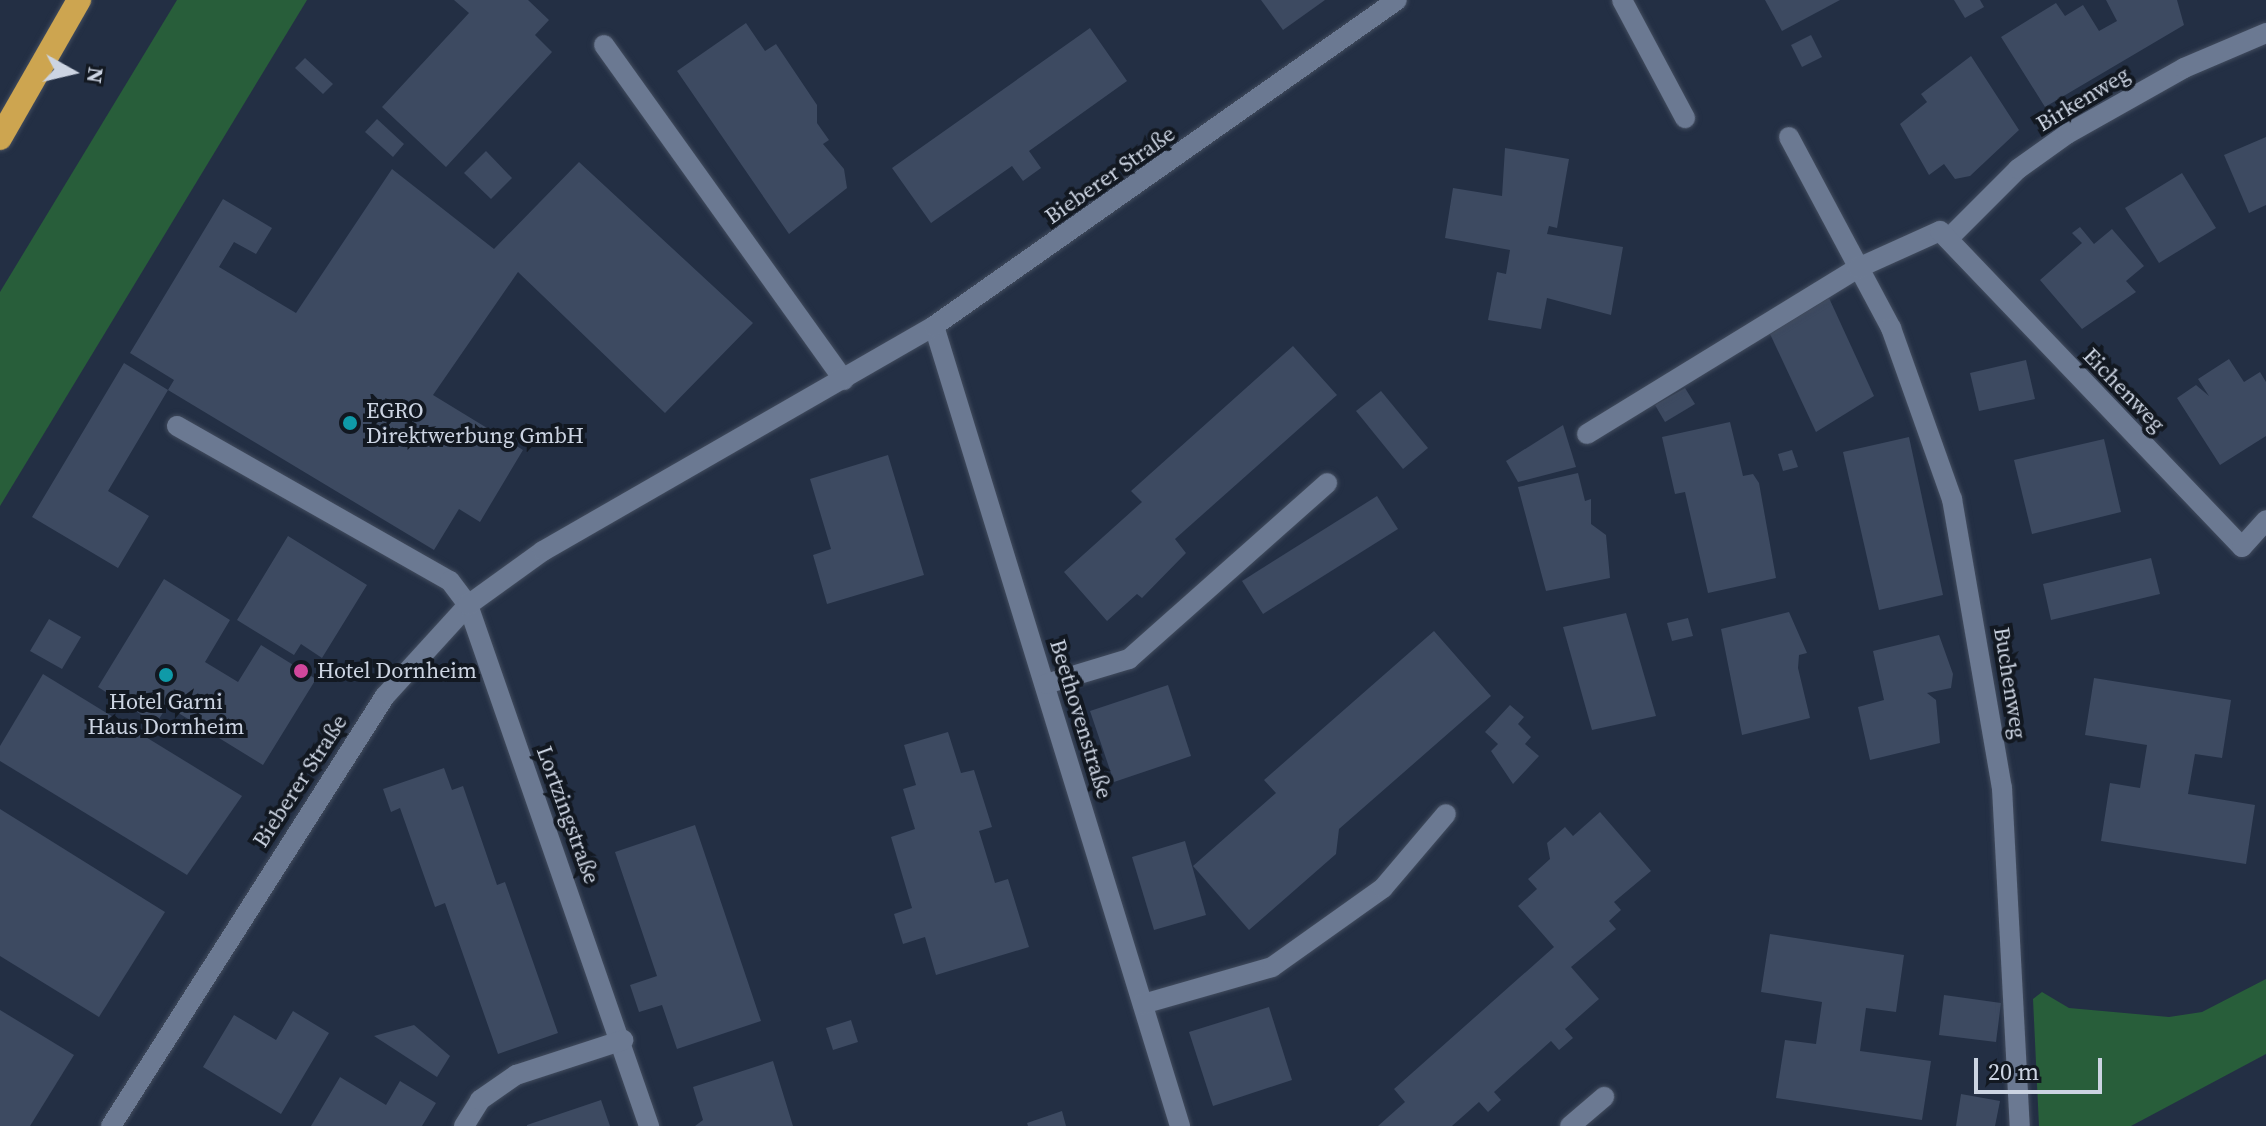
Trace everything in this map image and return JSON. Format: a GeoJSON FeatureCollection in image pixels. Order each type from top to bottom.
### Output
{"type":"FeatureCollection","features":[{"type":"Feature","properties":{"kind":"highway"},"geometry":{"type":"LineString","coordinates":[[0,138],[79,0]]}},
{"type":"Feature","properties":{"kind":"street","name":"Bieberer Straße"},"geometry":{"type":"LineString","coordinates":[[111,1126],[385,696],[468,605],[543,551],[934,326],[1397,0]]}},
{"type":"Feature","properties":{"kind":"street"},"geometry":{"type":"LineString","coordinates":[[1622,0],[1685,118]]}},
{"type":"Feature","properties":{"kind":"street","name":"Birkenweg"},"geometry":{"type":"LineString","coordinates":[[1948,239],[2009,177],[2067,134],[2184,68],[2266,33]]}},
{"type":"Feature","properties":{"kind":"street"},"geometry":{"type":"LineString","coordinates":[[604,45],[794,295],[844,380]]}},
{"type":"Feature","properties":{"kind":"street","name":"Buchenweg"},"geometry":{"type":"LineString","coordinates":[[1789,137],[1908,367],[1952,499],[1969,577],[2006,825],[2020,1126]]}},
{"type":"Feature","properties":{"kind":"street"},"geometry":{"type":"LineString","coordinates":[[1587,434],[1858,268],[1940,231],[1948,239]]}},
{"type":"Feature","properties":{"kind":"street","name":"Eichenweg"},"geometry":{"type":"LineString","coordinates":[[1948,239],[2242,547],[2266,520]]}},
{"type":"Feature","properties":{"kind":"street","name":"Beethovenstraße"},"geometry":{"type":"LineString","coordinates":[[934,326],[1180,1126]]}},
{"type":"Feature","properties":{"kind":"street"},"geometry":{"type":"LineString","coordinates":[[177,426],[450,581],[468,605]]}},
{"type":"Feature","properties":{"kind":"street"},"geometry":{"type":"LineString","coordinates":[[1046,684],[1129,659],[1327,483]]}},
{"type":"Feature","properties":{"kind":"street","name":"Lortzingstraße"},"geometry":{"type":"LineString","coordinates":[[468,605],[623,1040],[649,1126]]}},
{"type":"Feature","properties":{"kind":"street"},"geometry":{"type":"LineString","coordinates":[[1143,1004],[1272,967],[1383,888],[1446,814]]}},
{"type":"Feature","properties":{"kind":"street"},"geometry":{"type":"LineString","coordinates":[[464,1126],[480,1100],[516,1075],[623,1040]]}},
{"type":"Feature","properties":{"kind":"street"},"geometry":{"type":"LineString","coordinates":[[1570,1126],[1604,1097]]}},
{"type":"Feature","properties":{"kind":"green space"},"geometry":{"type":"Polygon","coordinates":[[[177,0],[307,0],[0,506],[0,292],[177,0]]]}},
{"type":"Feature","properties":{"kind":"green space"},"geometry":{"type":"Polygon","coordinates":[[[2266,979],[2266,1054],[2131,1126],[2039,1126],[2033,999],[2042,992],[2069,1008],[2169,1017],[2202,1012],[2266,979]]]}},
{"type":"Feature","properties":{"kind":"building"},"geometry":{"type":"Polygon","coordinates":[[[454,0],[528,0],[549,20],[535,35],[552,52],[446,167],[382,107],[469,13],[454,0]]]}},
{"type":"Feature","properties":{"kind":"building"},"geometry":{"type":"Polygon","coordinates":[[[1261,0],[1325,0],[1283,30],[1261,0]]]}},
{"type":"Feature","properties":{"kind":"building"},"geometry":{"type":"Polygon","coordinates":[[[1765,0],[1840,0],[1782,31],[1765,0]]]}},
{"type":"Feature","properties":{"kind":"building"},"geometry":{"type":"Polygon","coordinates":[[[1954,0],[1980,0],[1984,7],[1965,18],[1954,0]]]}},
{"type":"Feature","properties":{"kind":"building"},"geometry":{"type":"Polygon","coordinates":[[[2106,0],[2177,0],[2184,25],[2045,107],[2001,37],[2056,3],[2065,16],[2083,5],[2099,31],[2117,21],[2106,0]]]}},
{"type":"Feature","properties":{"kind":"building"},"geometry":{"type":"Polygon","coordinates":[[[746,23],[765,51],[776,44],[817,105],[817,123],[829,140],[823,144],[844,169],[847,188],[789,234],[677,71],[746,23]]]}},
{"type":"Feature","properties":{"kind":"building"},"geometry":{"type":"Polygon","coordinates":[[[1090,28],[1127,81],[1029,151],[1041,168],[1023,181],[1012,166],[931,223],[892,168],[1090,28]]]}},
{"type":"Feature","properties":{"kind":"building"},"geometry":{"type":"Polygon","coordinates":[[[1811,35],[1822,57],[1802,67],[1791,45],[1811,35]]]}},
{"type":"Feature","properties":{"kind":"building"},"geometry":{"type":"Polygon","coordinates":[[[1971,56],[2019,130],[1970,176],[1955,179],[1944,164],[1929,175],[1900,124],[1927,102],[1921,94],[1971,56]]]}},
{"type":"Feature","properties":{"kind":"building"},"geometry":{"type":"Polygon","coordinates":[[[305,58],[333,84],[323,94],[295,68],[305,58]]]}},
{"type":"Feature","properties":{"kind":"building"},"geometry":{"type":"Polygon","coordinates":[[[377,119],[404,144],[393,157],[365,132],[377,119]]]}},
{"type":"Feature","properties":{"kind":"building"},"geometry":{"type":"Polygon","coordinates":[[[2266,137],[2266,205],[2249,213],[2224,155],[2266,137]]]}},
{"type":"Feature","properties":{"kind":"building"},"geometry":{"type":"Polygon","coordinates":[[[1505,148],[1569,159],[1557,228],[1549,226],[1547,234],[1623,247],[1611,315],[1547,298],[1541,329],[1488,320],[1497,272],[1506,274],[1510,250],[1445,238],[1453,188],[1502,196],[1505,148]]]}},
{"type":"Feature","properties":{"kind":"building"},"geometry":{"type":"Polygon","coordinates":[[[486,151],[512,178],[491,199],[464,173],[486,151]]]}},
{"type":"Feature","properties":{"kind":"building"},"geometry":{"type":"Polygon","coordinates":[[[579,162],[753,323],[665,413],[518,272],[433,395],[523,450],[480,522],[459,509],[434,550],[168,390],[174,380],[130,353],[223,199],[272,228],[256,254],[234,242],[219,267],[296,313],[392,169],[494,249],[579,162]]]}},
{"type":"Feature","properties":{"kind":"building"},"geometry":{"type":"Polygon","coordinates":[[[2182,173],[2216,228],[2159,263],[2125,208],[2182,173]]]}},
{"type":"Feature","properties":{"kind":"building"},"geometry":{"type":"Polygon","coordinates":[[[2080,227],[2094,244],[2112,229],[2144,266],[2126,281],[2136,292],[2082,329],[2040,280],[2082,243],[2072,233],[2080,227]]]}},
{"type":"Feature","properties":{"kind":"building"},"geometry":{"type":"Polygon","coordinates":[[[1829,298],[1874,396],[1816,432],[1770,334],[1829,298]]]}},
{"type":"Feature","properties":{"kind":"building"},"geometry":{"type":"Polygon","coordinates":[[[1293,346],[1337,395],[1175,539],[1186,553],[1142,598],[1137,594],[1107,621],[1064,572],[1142,502],[1131,491],[1293,346]]]}},
{"type":"Feature","properties":{"kind":"building"},"geometry":{"type":"Polygon","coordinates":[[[2229,359],[2244,382],[2260,372],[2266,382],[2266,436],[2220,465],[2177,398],[2196,385],[2209,396],[2198,379],[2229,359]]]}},
{"type":"Feature","properties":{"kind":"building"},"geometry":{"type":"Polygon","coordinates":[[[2026,360],[2035,399],[1979,411],[1970,373],[2026,360]]]}},
{"type":"Feature","properties":{"kind":"building"},"geometry":{"type":"Polygon","coordinates":[[[124,363],[168,390],[108,491],[149,516],[118,568],[32,517],[124,363]]]}},
{"type":"Feature","properties":{"kind":"building"},"geometry":{"type":"Polygon","coordinates":[[[1685,388],[1695,404],[1665,422],[1655,405],[1685,388]]]}},
{"type":"Feature","properties":{"kind":"building"},"geometry":{"type":"Polygon","coordinates":[[[1381,391],[1428,448],[1403,469],[1356,411],[1381,391]]]}},
{"type":"Feature","properties":{"kind":"building"},"geometry":{"type":"Polygon","coordinates":[[[1730,422],[1743,476],[1753,474],[1759,483],[1776,578],[1708,593],[1685,492],[1675,494],[1662,437],[1730,422]]]}},
{"type":"Feature","properties":{"kind":"building"},"geometry":{"type":"Polygon","coordinates":[[[1563,425],[1576,467],[1518,482],[1506,461],[1563,425]]]}},
{"type":"Feature","properties":{"kind":"building"},"geometry":{"type":"Polygon","coordinates":[[[1909,437],[1943,595],[1879,610],[1843,452],[1909,437]]]}},
{"type":"Feature","properties":{"kind":"building"},"geometry":{"type":"Polygon","coordinates":[[[2104,439],[2121,512],[2032,534],[2014,460],[2104,439]]]}},
{"type":"Feature","properties":{"kind":"building"},"geometry":{"type":"Polygon","coordinates":[[[1792,450],[1798,467],[1783,471],[1778,454],[1792,450]]]}},
{"type":"Feature","properties":{"kind":"building"},"geometry":{"type":"Polygon","coordinates":[[[888,455],[924,575],[827,604],[813,555],[831,549],[810,479],[888,455]]]}},
{"type":"Feature","properties":{"kind":"building"},"geometry":{"type":"Polygon","coordinates":[[[1578,473],[1585,501],[1591,499],[1591,524],[1606,535],[1610,578],[1546,591],[1518,487],[1578,473]]]}},
{"type":"Feature","properties":{"kind":"building"},"geometry":{"type":"Polygon","coordinates":[[[1377,496],[1398,529],[1263,614],[1242,581],[1377,496]]]}},
{"type":"Feature","properties":{"kind":"building"},"geometry":{"type":"Polygon","coordinates":[[[288,536],[367,585],[322,658],[301,644],[294,655],[237,620],[288,536]]]}},
{"type":"Feature","properties":{"kind":"building"},"geometry":{"type":"Polygon","coordinates":[[[2151,558],[2160,594],[2051,620],[2043,584],[2151,558]]]}},
{"type":"Feature","properties":{"kind":"building","name":"Hotel Garni Haus Dornheim"},"geometry":{"type":"Polygon","coordinates":[[[164,579],[230,620],[205,662],[238,682],[261,645],[316,679],[263,765],[167,706],[156,724],[98,687],[164,579]]]}},
{"type":"Feature","properties":{"kind":"building"},"geometry":{"type":"Polygon","coordinates":[[[1789,612],[1807,653],[1799,655],[1798,668],[1810,718],[1742,735],[1721,629],[1789,612]]]}},
{"type":"Feature","properties":{"kind":"building"},"geometry":{"type":"Polygon","coordinates":[[[1626,613],[1656,716],[1592,730],[1563,627],[1626,613]]]}},
{"type":"Feature","properties":{"kind":"building"},"geometry":{"type":"Polygon","coordinates":[[[1688,618],[1693,636],[1672,641],[1667,623],[1688,618]]]}},
{"type":"Feature","properties":{"kind":"building"},"geometry":{"type":"Polygon","coordinates":[[[49,619],[81,637],[62,669],[30,651],[49,619]]]}},
{"type":"Feature","properties":{"kind":"building"},"geometry":{"type":"Polygon","coordinates":[[[1434,631],[1491,696],[1339,829],[1336,854],[1249,930],[1193,866],[1276,793],[1264,780],[1434,631]]]}},
{"type":"Feature","properties":{"kind":"building"},"geometry":{"type":"Polygon","coordinates":[[[1939,635],[1953,674],[1951,688],[1927,693],[1936,700],[1940,743],[1870,760],[1858,707],[1884,700],[1873,651],[1939,635]]]}},
{"type":"Feature","properties":{"kind":"building"},"geometry":{"type":"Polygon","coordinates":[[[43,674],[242,796],[187,875],[0,761],[0,746],[43,674]]]}},
{"type":"Feature","properties":{"kind":"building"},"geometry":{"type":"Polygon","coordinates":[[[2094,678],[2231,700],[2222,758],[2195,754],[2188,794],[2255,805],[2246,864],[2101,841],[2110,783],[2140,788],[2147,745],[2085,735],[2094,678]]]}},
{"type":"Feature","properties":{"kind":"building"},"geometry":{"type":"Polygon","coordinates":[[[1168,685],[1191,756],[1114,782],[1090,711],[1168,685]]]}},
{"type":"Feature","properties":{"kind":"building"},"geometry":{"type":"Polygon","coordinates":[[[1510,705],[1524,717],[1518,724],[1531,737],[1525,744],[1539,756],[1513,784],[1491,751],[1498,744],[1485,732],[1510,705]]]}},
{"type":"Feature","properties":{"kind":"building"},"geometry":{"type":"Polygon","coordinates":[[[948,732],[961,773],[974,770],[992,827],[979,831],[995,883],[1008,879],[1029,947],[936,975],[925,937],[903,944],[894,914],[912,908],[891,837],[915,829],[903,789],[916,785],[904,745],[948,732]]]}},
{"type":"Feature","properties":{"kind":"building"},"geometry":{"type":"Polygon","coordinates":[[[444,768],[452,790],[463,786],[497,885],[505,882],[558,1033],[498,1054],[445,903],[435,907],[400,808],[391,812],[383,789],[444,768]]]}},
{"type":"Feature","properties":{"kind":"building"},"geometry":{"type":"Polygon","coordinates":[[[0,809],[165,912],[99,1017],[0,956],[0,809]]]}},
{"type":"Feature","properties":{"kind":"building"},"geometry":{"type":"Polygon","coordinates":[[[1600,812],[1651,871],[1614,902],[1621,910],[1609,921],[1616,929],[1571,967],[1599,999],[1565,1029],[1573,1038],[1559,1050],[1551,1041],[1494,1092],[1501,1100],[1488,1112],[1479,1102],[1452,1126],[1378,1126],[1405,1102],[1394,1089],[1554,947],[1518,906],[1537,889],[1528,879],[1550,859],[1547,843],[1565,827],[1573,836],[1600,812]]]}},
{"type":"Feature","properties":{"kind":"building"},"geometry":{"type":"Polygon","coordinates":[[[695,825],[761,1021],[677,1049],[662,1005],[639,1012],[630,985],[657,976],[615,852],[695,825]]]}},
{"type":"Feature","properties":{"kind":"building"},"geometry":{"type":"Polygon","coordinates":[[[1185,841],[1206,915],[1154,930],[1132,857],[1185,841]]]}},
{"type":"Feature","properties":{"kind":"building"},"geometry":{"type":"Polygon","coordinates":[[[1770,934],[1904,955],[1896,1012],[1866,1008],[1860,1051],[1931,1061],[1922,1120],[1776,1098],[1785,1040],[1816,1044],[1822,1002],[1761,992],[1770,934]]]}},
{"type":"Feature","properties":{"kind":"building"},"geometry":{"type":"Polygon","coordinates":[[[1944,995],[2001,1003],[1996,1042],[1939,1035],[1944,995]]]}},
{"type":"Feature","properties":{"kind":"building"},"geometry":{"type":"Polygon","coordinates":[[[1269,1007],[1292,1080],[1213,1106],[1189,1032],[1269,1007]]]}},
{"type":"Feature","properties":{"kind":"building"},"geometry":{"type":"Polygon","coordinates":[[[0,1010],[74,1055],[30,1126],[0,1126],[0,1010]]]}},
{"type":"Feature","properties":{"kind":"building"},"geometry":{"type":"Polygon","coordinates":[[[293,1011],[329,1033],[281,1114],[203,1067],[234,1015],[276,1040],[293,1011]]]}},
{"type":"Feature","properties":{"kind":"building"},"geometry":{"type":"Polygon","coordinates":[[[851,1020],[858,1042],[833,1050],[826,1028],[851,1020]]]}},
{"type":"Feature","properties":{"kind":"building"},"geometry":{"type":"Polygon","coordinates":[[[414,1025],[450,1056],[437,1077],[374,1036],[414,1025]]]}},
{"type":"Feature","properties":{"kind":"building"},"geometry":{"type":"Polygon","coordinates":[[[773,1061],[793,1126],[695,1126],[703,1120],[693,1087],[773,1061]]]}},
{"type":"Feature","properties":{"kind":"building"},"geometry":{"type":"Polygon","coordinates":[[[340,1077],[386,1105],[400,1081],[436,1103],[422,1126],[311,1126],[340,1077]]]}},
{"type":"Feature","properties":{"kind":"building"},"geometry":{"type":"Polygon","coordinates":[[[1961,1094],[2000,1101],[1995,1126],[1956,1126],[1961,1094]]]}},
{"type":"Feature","properties":{"kind":"building"},"geometry":{"type":"Polygon","coordinates":[[[601,1100],[610,1126],[527,1126],[527,1125],[601,1100]]]}},
{"type":"Feature","properties":{"kind":"building"},"geometry":{"type":"Polygon","coordinates":[[[1062,1111],[1066,1126],[1028,1126],[1027,1123],[1062,1111]]]}},
{"type":"Feature","properties":{"kind":"place","name":"EGRO Direktwerbung GmbH"},"geometry":{"type":"Point","coordinates":[350,423]}},
{"type":"Feature","properties":{"kind":"place","name":"Hotel Dornheim"},"geometry":{"type":"Point","coordinates":[301,671]}},
{"type":"Feature","properties":{"kind":"place","name":"Hotel Garni Haus Dornheim"},"geometry":{"type":"Point","coordinates":[166,675]}}]}
